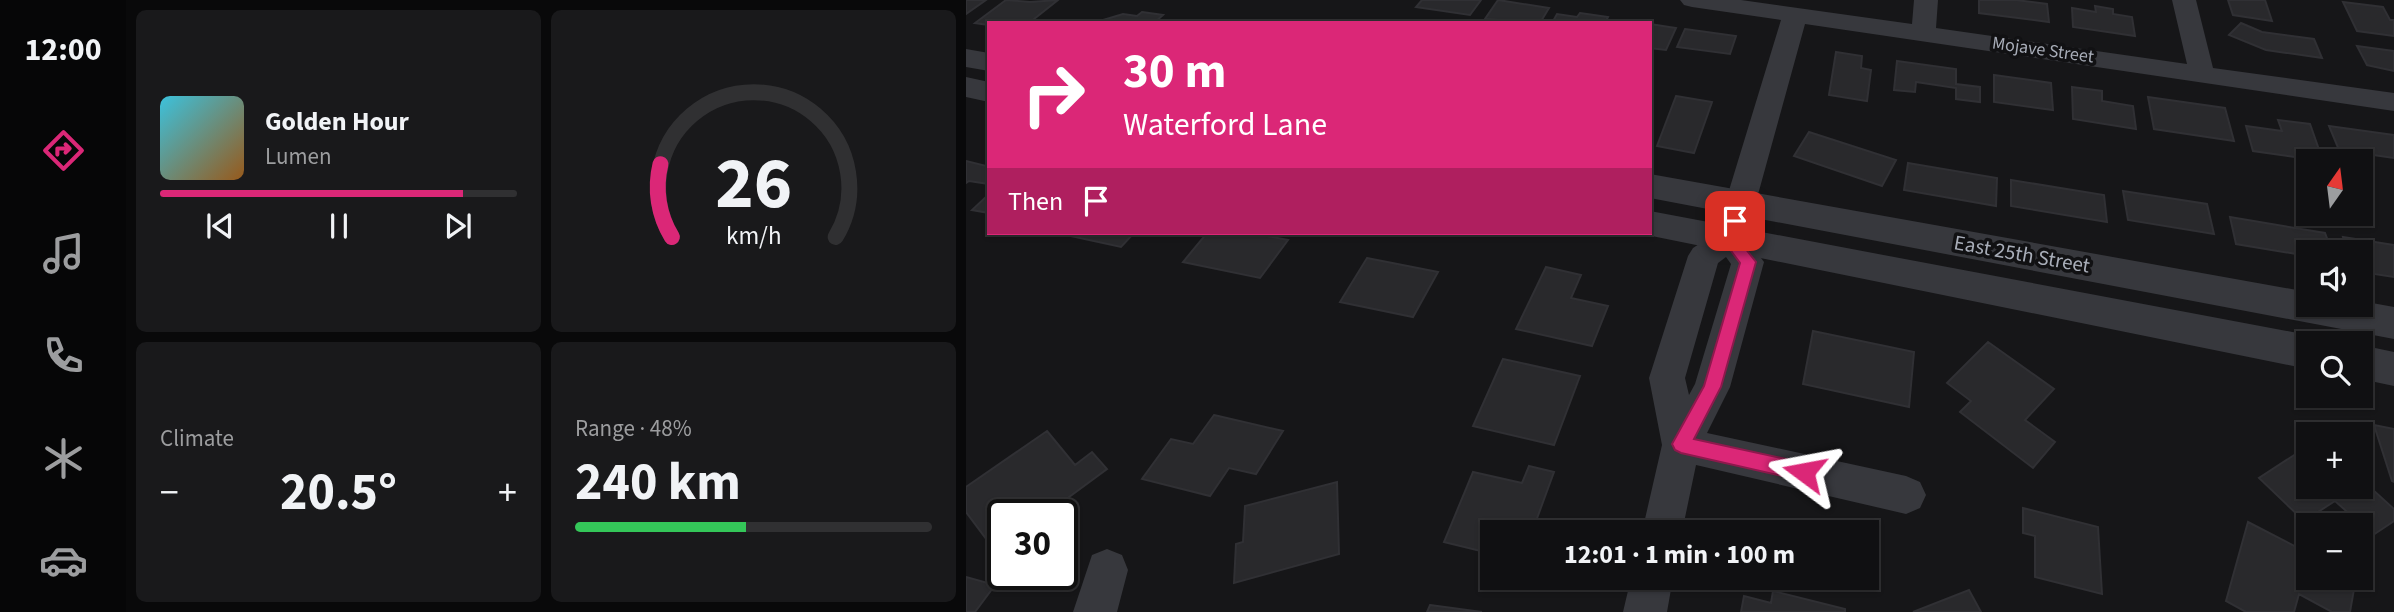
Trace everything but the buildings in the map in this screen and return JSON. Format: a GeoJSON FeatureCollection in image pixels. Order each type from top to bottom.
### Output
{"type":"FeatureCollection","features":[{"type":"Feature","properties":{"kind":"street","name":"Mojave Street"},"geometry":{"type":"LineString","coordinates":[[1692,0],[2394,102]]}},
{"type":"Feature","properties":{"kind":"street"},"geometry":{"type":"LineString","coordinates":[[1923,33],[1926,0]]}},
{"type":"Feature","properties":{"kind":"street"},"geometry":{"type":"LineString","coordinates":[[2184,0],[2202,74]]}},
{"type":"Feature","properties":{"kind":"street"},"geometry":{"type":"LineString","coordinates":[[1681,444],[1667,378],[1704,256],[1730,240],[1795,15]]}},
{"type":"Feature","properties":{"kind":"street"},"geometry":{"type":"LineString","coordinates":[[966,58],[987,62]]}},
{"type":"Feature","properties":{"kind":"street"},"geometry":{"type":"LineString","coordinates":[[966,87],[987,92]]}},
{"type":"Feature","properties":{"kind":"street","name":"East 25th Street"},"geometry":{"type":"LineString","coordinates":[[1652,186],[2394,323]]}},
{"type":"Feature","properties":{"kind":"street","name":"East 25th Street"},"geometry":{"type":"LineString","coordinates":[[1652,224],[2296,350]]}},
{"type":"Feature","properties":{"kind":"street"},"geometry":{"type":"LineString","coordinates":[[1665,520],[1681,444],[1712,387],[1748,262],[1730,240]]}},
{"type":"Feature","properties":{"kind":"street"},"geometry":{"type":"LineString","coordinates":[[2373,365],[2394,369]]}},
{"type":"Feature","properties":{"kind":"street"},"geometry":{"type":"LineString","coordinates":[[1681,444],[1906,495]]}},
{"type":"Feature","properties":{"kind":"street"},"geometry":{"type":"LineString","coordinates":[[1095,612],[1107,570]]}},
{"type":"Feature","properties":{"kind":"street"},"geometry":{"type":"LineString","coordinates":[[1645,612],[1650,590]]}},
{"type":"Feature","properties":{"kind":"route"},"geometry":{"type":"LineString","coordinates":[[1735,221],[1730,240],[1748,262],[1712,387],[1681,444],[1804,472]]}}]}
